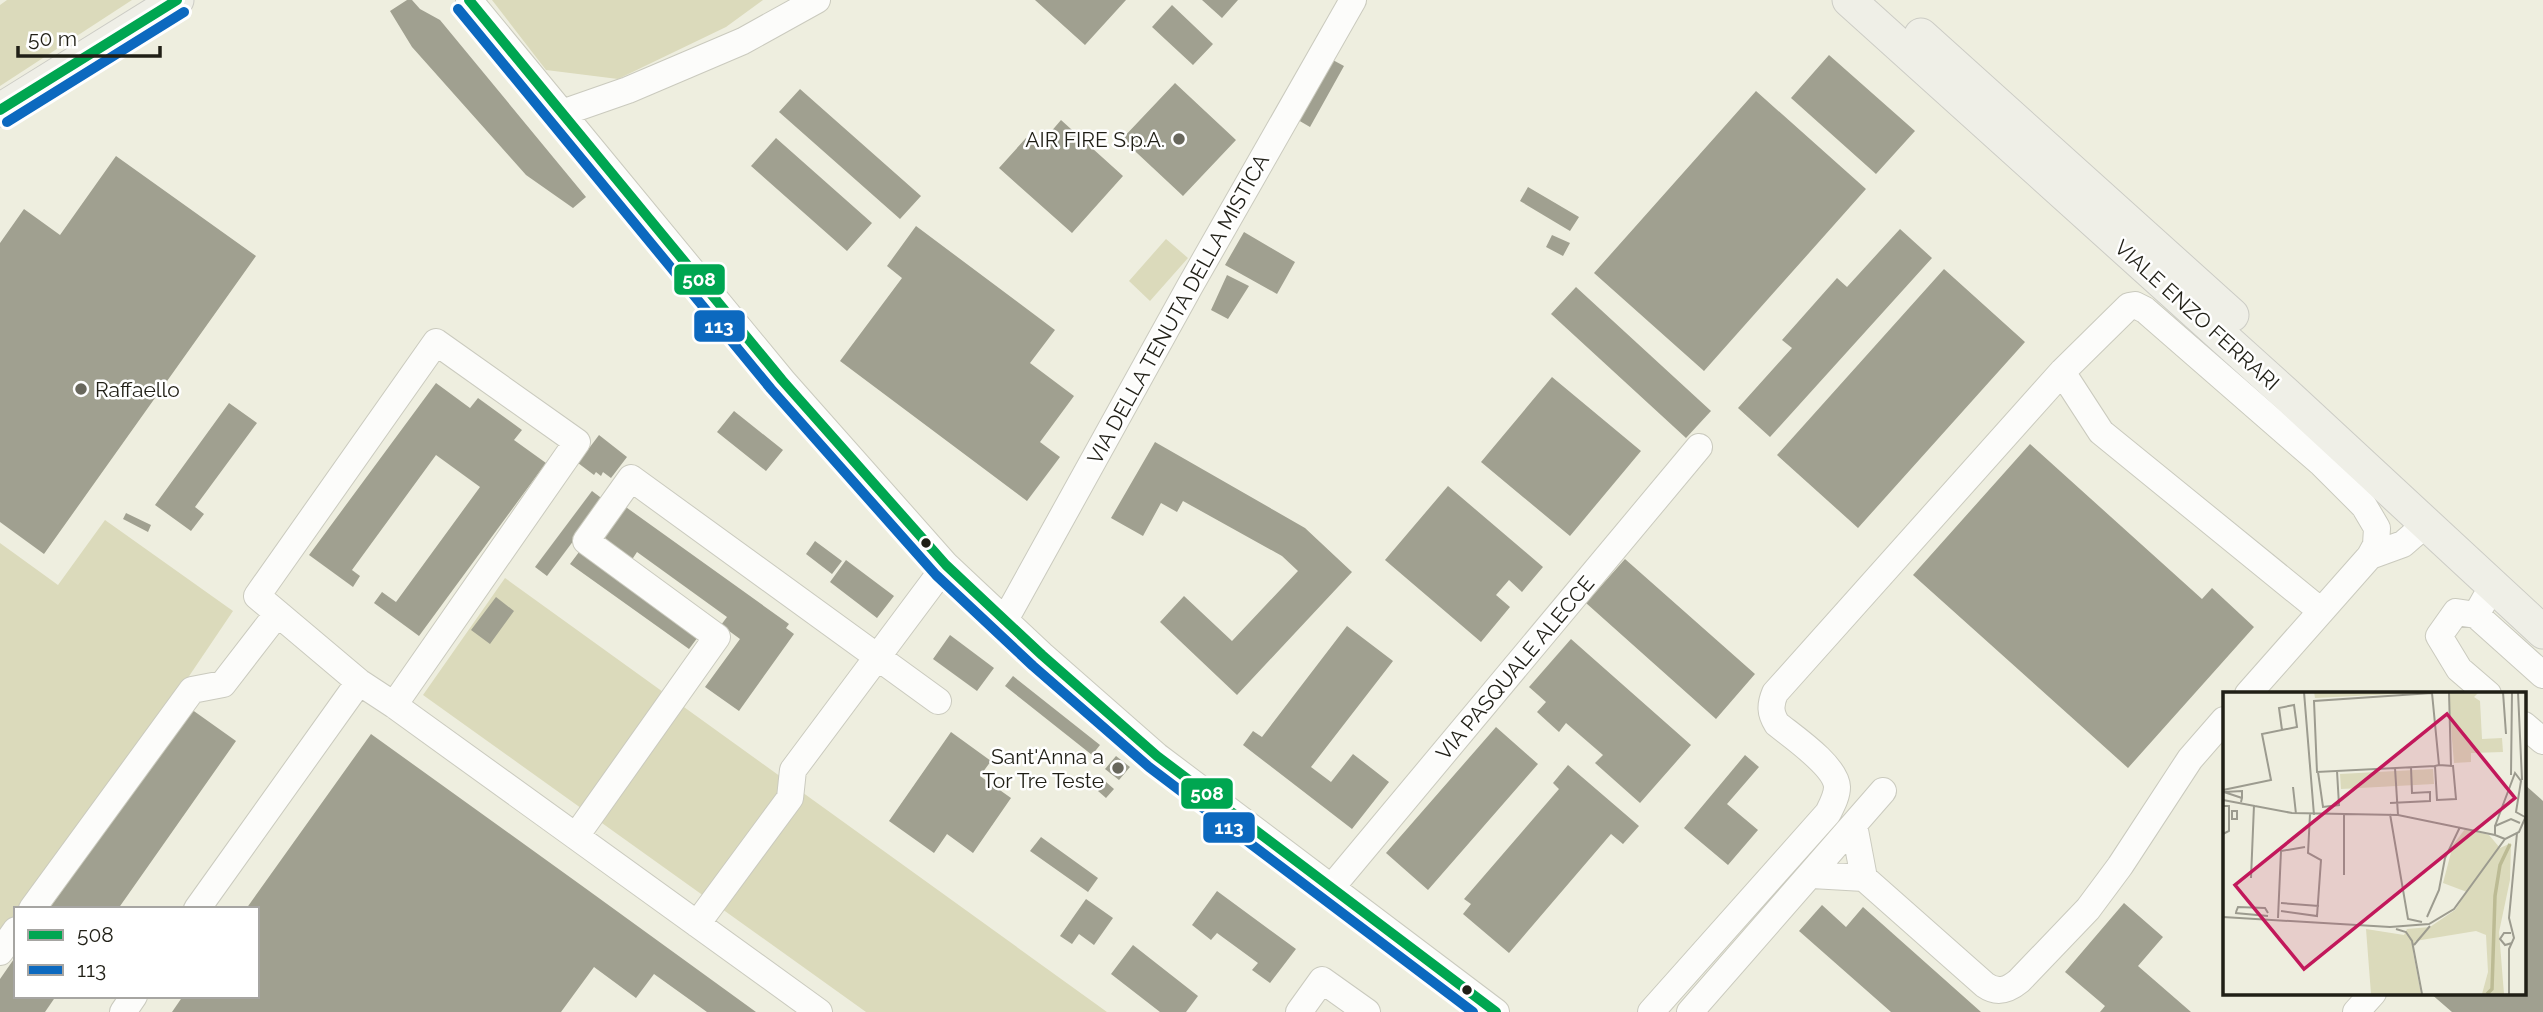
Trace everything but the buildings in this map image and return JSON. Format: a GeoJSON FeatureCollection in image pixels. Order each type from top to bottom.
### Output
{"type":"FeatureCollection","features":[{"type":"Feature","properties":{"kind":"main road"},"geometry":{"type":"LineString","coordinates":[[0,110],[147,12],[177,0]]}},
{"type":"Feature","properties":{"kind":"main road","name":"VIALE ENZO FERRARI"},"geometry":{"type":"LineString","coordinates":[[1849,0],[2543,632]]}},
{"type":"Feature","properties":{"kind":"main road","name":"VIALE ENZO FERRARI"},"geometry":{"type":"LineString","coordinates":[[1883,0],[2543,601]]}},
{"type":"Feature","properties":{"kind":"street"},"geometry":{"type":"LineString","coordinates":[[469,0],[782,380],[946,565],[1080,690],[1157,756],[1496,1012]]}},
{"type":"Feature","properties":{"kind":"street"},"geometry":{"type":"LineString","coordinates":[[562,113],[628,90],[743,41],[817,0]]}},
{"type":"Feature","properties":{"kind":"street","name":"VIA DELLA TENUTA DELLA MISTICA"},"geometry":{"type":"LineString","coordinates":[[1005,620],[1189,286],[1353,0]]}},
{"type":"Feature","properties":{"kind":"street"},"geometry":{"type":"LineString","coordinates":[[1651,1012],[1828,813],[1836,793],[1836,783],[1829,769],[1777,724],[1771,709],[1775,693],[2062,372],[2129,306],[2134,305],[2146,310],[2322,464],[2364,506],[2377,528],[2376,545],[2370,556],[2250,692]]}},
{"type":"Feature","properties":{"kind":"street"},"geometry":{"type":"LineString","coordinates":[[394,705],[577,442],[436,342],[257,596],[359,682],[819,1012]]}},
{"type":"Feature","properties":{"kind":"street"},"geometry":{"type":"LineString","coordinates":[[2062,372],[2101,432],[2321,611]]}},
{"type":"Feature","properties":{"kind":"street","name":"VIA PASQUALE ALECCE"},"geometry":{"type":"LineString","coordinates":[[1331,888],[1699,447]]}},
{"type":"Feature","properties":{"kind":"street"},"geometry":{"type":"LineString","coordinates":[[576,836],[716,636],[586,541],[631,478],[938,701]]}},
{"type":"Feature","properties":{"kind":"street"},"geometry":{"type":"LineString","coordinates":[[2370,556],[2403,544],[2426,524]]}},
{"type":"Feature","properties":{"kind":"street"},"geometry":{"type":"LineString","coordinates":[[697,924],[790,799],[793,770],[946,565]]}},
{"type":"Feature","properties":{"kind":"street"},"geometry":{"type":"LineString","coordinates":[[2476,615],[2492,585]]}},
{"type":"Feature","properties":{"kind":"street"},"geometry":{"type":"LineString","coordinates":[[2486,692],[2459,669],[2439,636],[2456,612],[2476,615],[2543,675]]}},
{"type":"Feature","properties":{"kind":"street"},"geometry":{"type":"LineString","coordinates":[[33,907],[192,690],[223,684],[277,614]]}},
{"type":"Feature","properties":{"kind":"street"},"geometry":{"type":"LineString","coordinates":[[198,907],[359,682]]}},
{"type":"Feature","properties":{"kind":"street"},"geometry":{"type":"LineString","coordinates":[[1819,866],[1864,878],[1985,985],[1993,990],[2008,989],[2019,981],[2088,909],[2126,858],[2190,760],[2223,721]]}},
{"type":"Feature","properties":{"kind":"street"},"geometry":{"type":"LineString","coordinates":[[2526,726],[2543,741]]}},
{"type":"Feature","properties":{"kind":"street"},"geometry":{"type":"LineString","coordinates":[[1690,1012],[1884,791]]}},
{"type":"Feature","properties":{"kind":"street"},"geometry":{"type":"LineString","coordinates":[[1854,825],[1864,878]]}},
{"type":"Feature","properties":{"kind":"street"},"geometry":{"type":"LineString","coordinates":[[1806,838],[1819,866]]}},
{"type":"Feature","properties":{"kind":"street"},"geometry":{"type":"LineString","coordinates":[[0,952],[14,933]]}},
{"type":"Feature","properties":{"kind":"street"},"geometry":{"type":"LineString","coordinates":[[1298,1012],[1321,980],[1367,1012]]}},
{"type":"Feature","properties":{"kind":"street"},"geometry":{"type":"LineString","coordinates":[[2356,1012],[2371,995]]}},
{"type":"Feature","properties":{"kind":"green space"},"geometry":{"type":"Polygon","coordinates":[[[7,0],[132,0],[0,86],[0,5],[7,0]]]}},
{"type":"Feature","properties":{"kind":"green space"},"geometry":{"type":"Polygon","coordinates":[[[492,0],[763,0],[726,27],[618,79],[546,70],[492,0]]]}},
{"type":"Feature","properties":{"kind":"green space"},"geometry":{"type":"Polygon","coordinates":[[[1166,239],[1188,258],[1150,301],[1129,281],[1166,239]]]}},
{"type":"Feature","properties":{"kind":"green space"},"geometry":{"type":"Polygon","coordinates":[[[105,520],[233,611],[33,907],[14,907],[14,936],[0,957],[0,543],[58,585],[105,520]]]}},
{"type":"Feature","properties":{"kind":"green space"},"geometry":{"type":"Polygon","coordinates":[[[505,578],[1107,1012],[866,1012],[423,695],[505,578]]]}},
{"type":"Feature","properties":{"kind":"transit line","name":"508"},"geometry":{"type":"LineString","coordinates":[[0,110],[177,0]]}},
{"type":"Feature","properties":{"kind":"transit line","name":"508"},"geometry":{"type":"LineString","coordinates":[[469,0],[782,380],[946,565],[1042,655],[1157,756],[1496,1012]]}},
{"type":"Feature","properties":{"kind":"transit line","name":"113"},"geometry":{"type":"LineString","coordinates":[[458,9],[771,389],[936,575],[1033,666],[1149,767],[1473,1012]]}},
{"type":"Feature","properties":{"kind":"transit line","name":"113"},"geometry":{"type":"LineString","coordinates":[[7,122],[184,12]]}},
{"type":"Feature","properties":{"kind":"place","name":"AIR FIRE S.p.A."},"geometry":{"type":"Point","coordinates":[1179,139]}},
{"type":"Feature","properties":{"kind":"place","name":"Raffaello"},"geometry":{"type":"Point","coordinates":[81,389]}},
{"type":"Feature","properties":{"kind":"place","name":"Sant'Anna a Tor Tre Teste"},"geometry":{"type":"Point","coordinates":[1118,768]}}]}
